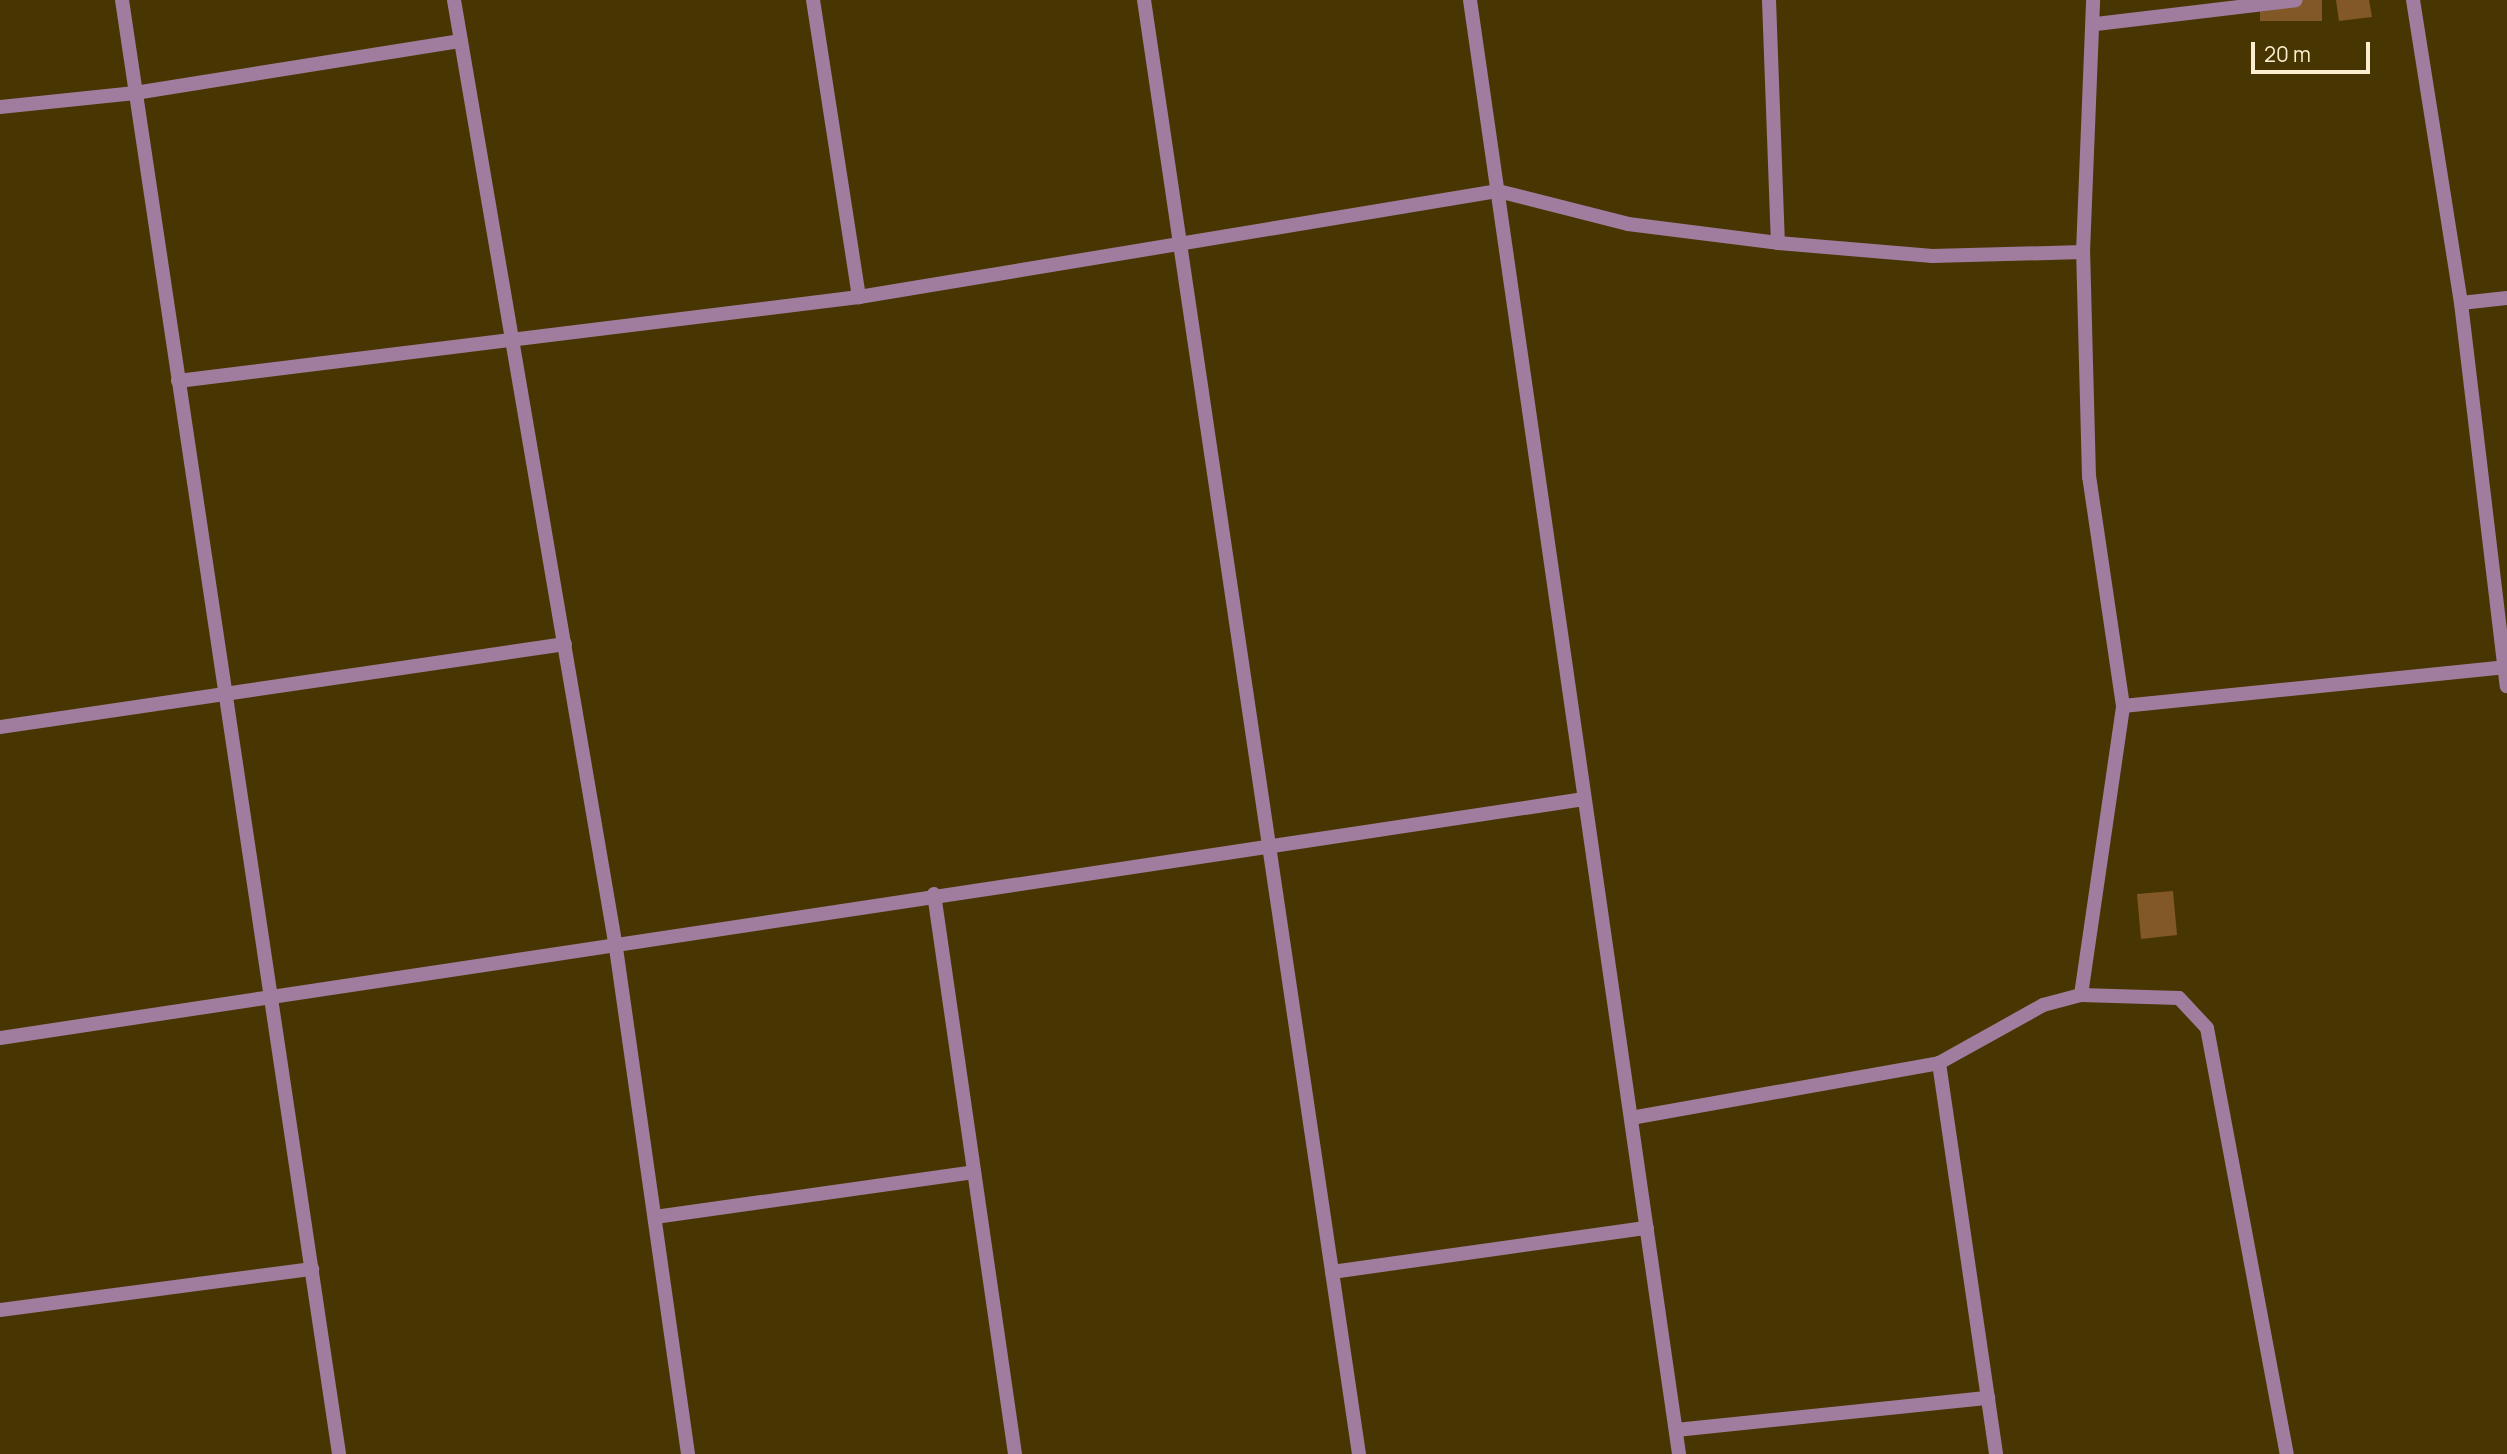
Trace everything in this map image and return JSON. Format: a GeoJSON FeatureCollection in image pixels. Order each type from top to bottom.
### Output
{"type":"FeatureCollection","features":[{"type":"Feature","properties":{"kind":"street"},"geometry":{"type":"LineString","coordinates":[[122,0],[340,1454]]}},
{"type":"Feature","properties":{"kind":"street"},"geometry":{"type":"LineString","coordinates":[[454,0],[517,341],[617,948],[688,1454]]}},
{"type":"Feature","properties":{"kind":"street"},"geometry":{"type":"LineString","coordinates":[[813,0],[859,297]]}},
{"type":"Feature","properties":{"kind":"street"},"geometry":{"type":"LineString","coordinates":[[1143,0],[1359,1454]]}},
{"type":"Feature","properties":{"kind":"street"},"geometry":{"type":"LineString","coordinates":[[1470,0],[1679,1454]]}},
{"type":"Feature","properties":{"kind":"street"},"geometry":{"type":"LineString","coordinates":[[1769,0],[1778,243]]}},
{"type":"Feature","properties":{"kind":"street"},"geometry":{"type":"LineString","coordinates":[[2081,995],[2123,706],[2089,477],[2083,252],[2096,24],[2093,0]]}},
{"type":"Feature","properties":{"kind":"street"},"geometry":{"type":"LineString","coordinates":[[2096,24],[2296,0]]}},
{"type":"Feature","properties":{"kind":"street"},"geometry":{"type":"LineString","coordinates":[[2413,0],[2461,303],[2507,686]]}},
{"type":"Feature","properties":{"kind":"street"},"geometry":{"type":"LineString","coordinates":[[0,107],[135,93],[461,41]]}},
{"type":"Feature","properties":{"kind":"street"},"geometry":{"type":"LineString","coordinates":[[178,381],[859,297],[1180,247],[1498,191],[1628,224],[1778,243],[1933,256],[2083,252]]}},
{"type":"Feature","properties":{"kind":"street"},"geometry":{"type":"LineString","coordinates":[[2461,303],[2507,298]]}},
{"type":"Feature","properties":{"kind":"street"},"geometry":{"type":"LineString","coordinates":[[0,727],[565,644]]}},
{"type":"Feature","properties":{"kind":"street"},"geometry":{"type":"LineString","coordinates":[[2123,706],[2506,668]]}},
{"type":"Feature","properties":{"kind":"street"},"geometry":{"type":"LineString","coordinates":[[0,1038],[272,1002],[617,948],[934,894],[1584,799]]}},
{"type":"Feature","properties":{"kind":"street"},"geometry":{"type":"LineString","coordinates":[[934,894],[1015,1454]]}},
{"type":"Feature","properties":{"kind":"street"},"geometry":{"type":"LineString","coordinates":[[1631,1118],[1939,1063],[2018,1017],[2081,995],[2179,998],[2207,1028],[2287,1454]]}},
{"type":"Feature","properties":{"kind":"street"},"geometry":{"type":"LineString","coordinates":[[1939,1063],[1996,1454]]}},
{"type":"Feature","properties":{"kind":"street"},"geometry":{"type":"LineString","coordinates":[[655,1217],[974,1172]]}},
{"type":"Feature","properties":{"kind":"street"},"geometry":{"type":"LineString","coordinates":[[1332,1272],[1647,1228]]}},
{"type":"Feature","properties":{"kind":"street"},"geometry":{"type":"LineString","coordinates":[[0,1310],[312,1269]]}},
{"type":"Feature","properties":{"kind":"street"},"geometry":{"type":"LineString","coordinates":[[1676,1430],[1988,1398]]}},
{"type":"Feature","properties":{"kind":"building"},"geometry":{"type":"Polygon","coordinates":[[[2260,0],[2322,0],[2322,21],[2260,21],[2260,0]]]}},
{"type":"Feature","properties":{"kind":"building"},"geometry":{"type":"Polygon","coordinates":[[[2336,0],[2369,0],[2372,17],[2339,21],[2336,0]]]}},
{"type":"Feature","properties":{"kind":"building"},"geometry":{"type":"Polygon","coordinates":[[[2173,891],[2177,935],[2141,939],[2137,894],[2173,891]]]}}]}
